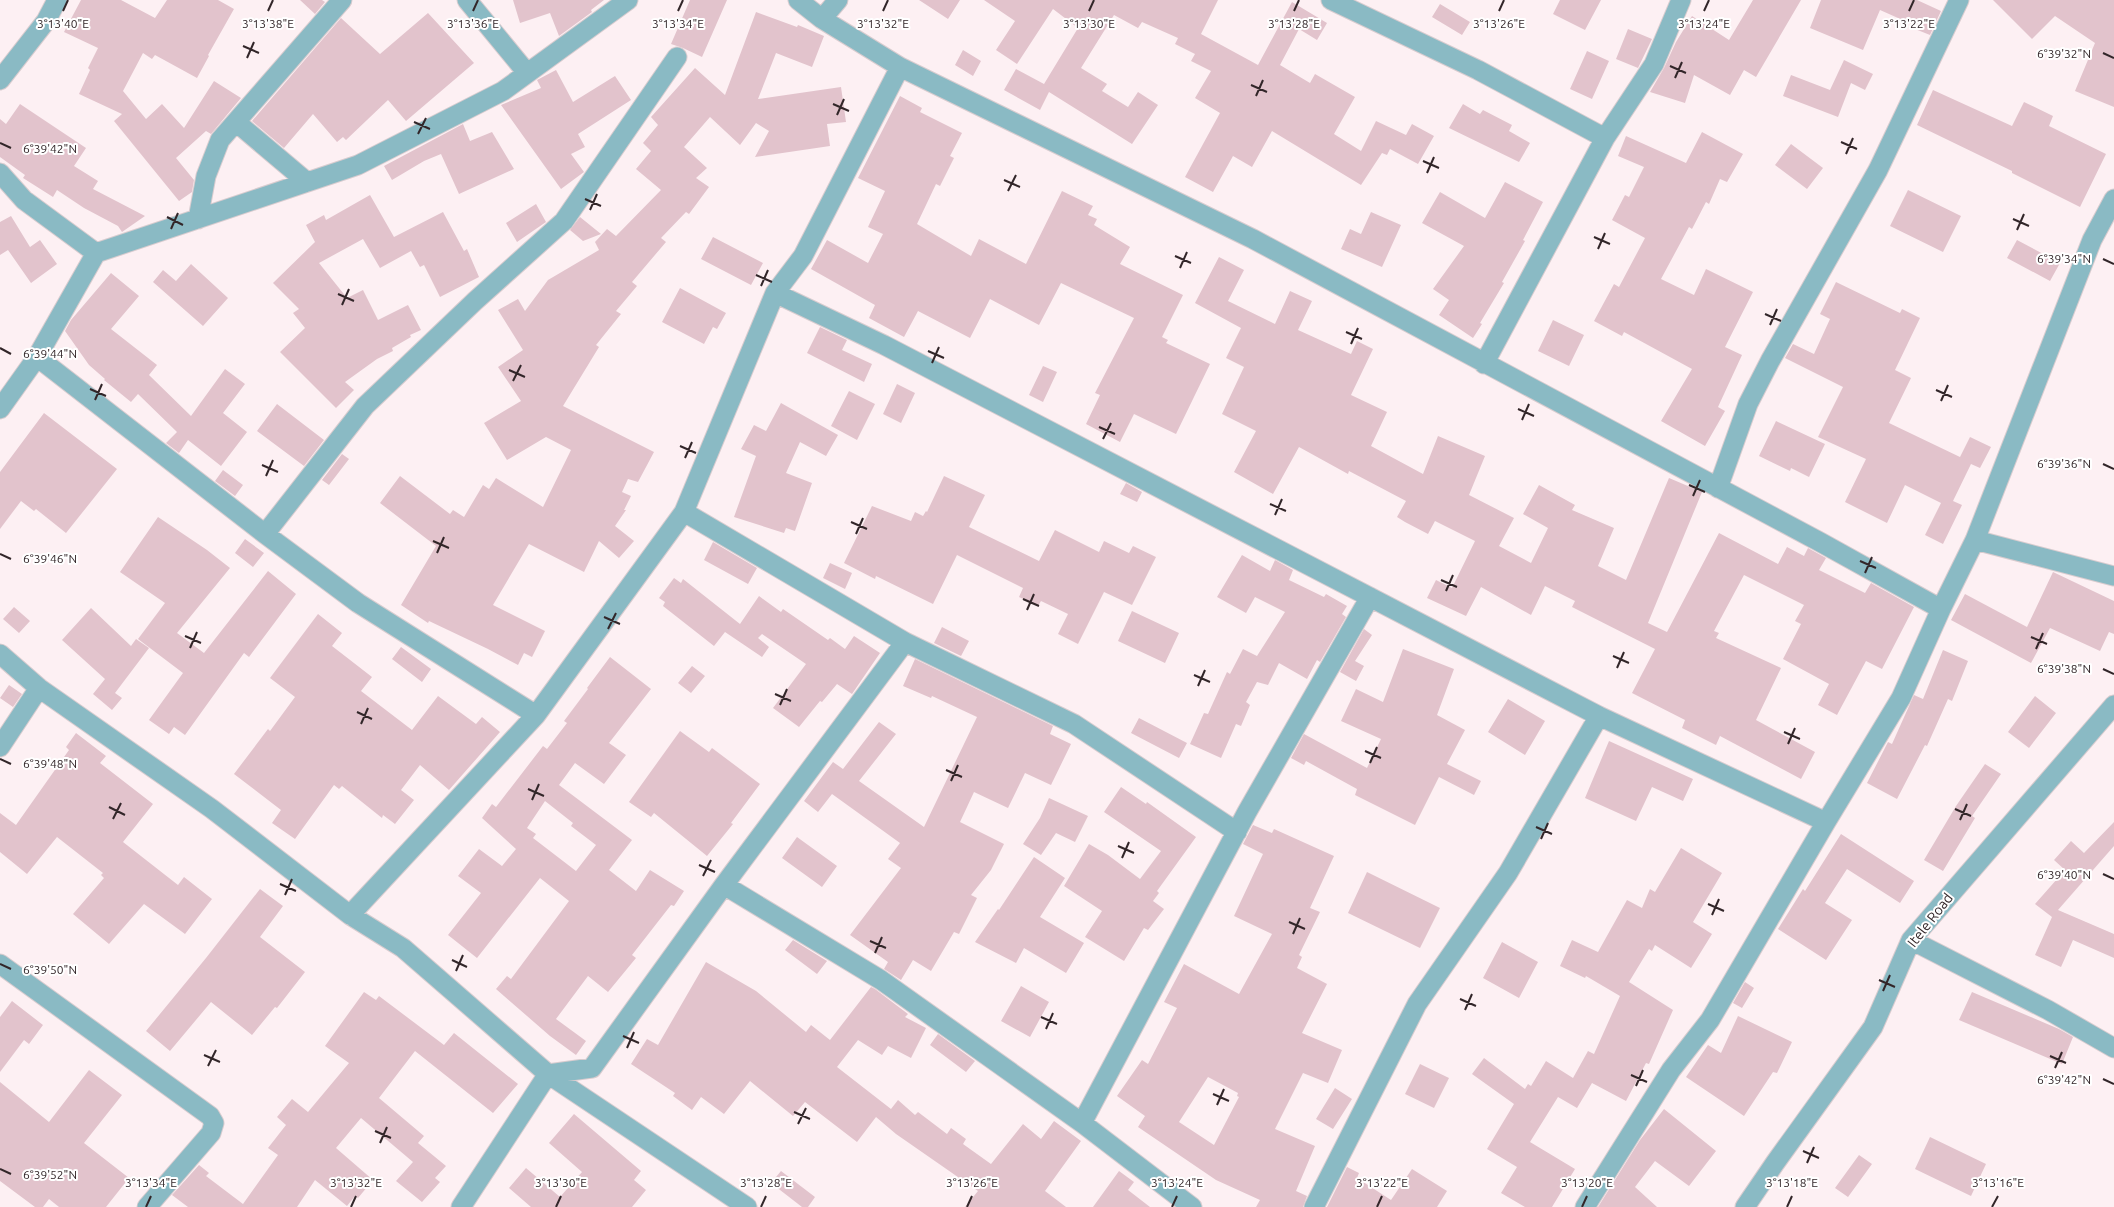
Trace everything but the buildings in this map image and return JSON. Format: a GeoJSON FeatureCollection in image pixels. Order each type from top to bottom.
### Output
{"type":"FeatureCollection","features":[{"type":"Feature","properties":{"kind":"street"},"geometry":{"type":"LineString","coordinates":[[0,80],[46,20],[57,0]]}},
{"type":"Feature","properties":{"kind":"street"},"geometry":{"type":"LineString","coordinates":[[198,219],[206,176],[220,140],[342,0]]}},
{"type":"Feature","properties":{"kind":"street"},"geometry":{"type":"LineString","coordinates":[[467,0],[527,73]]}},
{"type":"Feature","properties":{"kind":"street"},"geometry":{"type":"LineString","coordinates":[[0,409],[37,357],[96,254],[358,165],[503,91],[628,0]]}},
{"type":"Feature","properties":{"kind":"street"},"geometry":{"type":"LineString","coordinates":[[798,0],[822,19],[900,67],[1253,240],[1941,609]]}},
{"type":"Feature","properties":{"kind":"street"},"geometry":{"type":"LineString","coordinates":[[822,19],[838,0]]}},
{"type":"Feature","properties":{"kind":"street"},"geometry":{"type":"LineString","coordinates":[[1331,0],[1478,70],[1605,138]]}},
{"type":"Feature","properties":{"kind":"street"},"geometry":{"type":"LineString","coordinates":[[1484,364],[1605,138],[1654,64],[1681,0]]}},
{"type":"Feature","properties":{"kind":"street"},"geometry":{"type":"LineString","coordinates":[[1718,488],[1748,404],[1770,361],[1878,170],[1959,0]]}},
{"type":"Feature","properties":{"kind":"street"},"geometry":{"type":"LineString","coordinates":[[265,534],[365,406],[475,301],[564,222],[677,57]]}},
{"type":"Feature","properties":{"kind":"street"},"geometry":{"type":"LineString","coordinates":[[350,915],[536,714],[684,512],[775,293],[803,256],[900,67]]}},
{"type":"Feature","properties":{"kind":"street"},"geometry":{"type":"LineString","coordinates":[[236,122],[307,182]]}},
{"type":"Feature","properties":{"kind":"street"},"geometry":{"type":"LineString","coordinates":[[0,173],[24,200],[96,254]]}},
{"type":"Feature","properties":{"kind":"street"},"geometry":{"type":"LineString","coordinates":[[1585,1207],[1671,1070],[1710,1020],[1900,698],[1975,540],[2092,240],[2114,199]]}},
{"type":"Feature","properties":{"kind":"street"},"geometry":{"type":"LineString","coordinates":[[775,293],[884,344],[1599,716],[1826,822]]}},
{"type":"Feature","properties":{"kind":"street"},"geometry":{"type":"LineString","coordinates":[[37,357],[265,534],[358,603],[536,714]]}},
{"type":"Feature","properties":{"kind":"street"},"geometry":{"type":"LineString","coordinates":[[684,512],[905,642],[1074,724],[1236,832]]}},
{"type":"Feature","properties":{"kind":"street"},"geometry":{"type":"LineString","coordinates":[[1975,540],[2114,576]]}},
{"type":"Feature","properties":{"kind":"street"},"geometry":{"type":"LineString","coordinates":[[1082,1123],[1236,832],[1370,597]]}},
{"type":"Feature","properties":{"kind":"street"},"geometry":{"type":"LineString","coordinates":[[461,1207],[548,1074],[592,1068],[724,885],[905,642]]}},
{"type":"Feature","properties":{"kind":"street"},"geometry":{"type":"LineString","coordinates":[[0,654],[38,688],[212,809],[350,915],[403,948],[548,1074],[747,1207]]}},
{"type":"Feature","properties":{"kind":"street"},"geometry":{"type":"LineString","coordinates":[[0,747],[38,688]]}},
{"type":"Feature","properties":{"kind":"street","name":"Itele Road"},"geometry":{"type":"LineString","coordinates":[[1746,1207],[1775,1163],[1873,1027],[1911,940],[2114,705]]}},
{"type":"Feature","properties":{"kind":"street"},"geometry":{"type":"LineString","coordinates":[[1314,1207],[1417,1004],[1508,873],[1599,716]]}},
{"type":"Feature","properties":{"kind":"street"},"geometry":{"type":"LineString","coordinates":[[724,885],[881,980],[1082,1123],[1192,1207]]}},
{"type":"Feature","properties":{"kind":"street"},"geometry":{"type":"LineString","coordinates":[[1911,940],[2048,1010],[2114,1048]]}},
{"type":"Feature","properties":{"kind":"street"},"geometry":{"type":"LineString","coordinates":[[0,964],[210,1116],[214,1123],[211,1133],[147,1207]]}}]}
